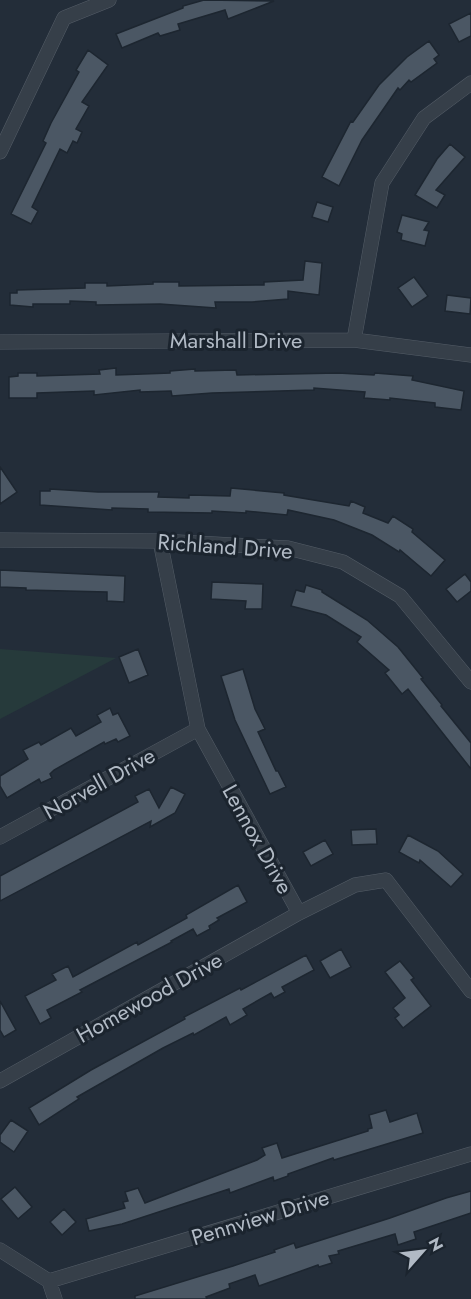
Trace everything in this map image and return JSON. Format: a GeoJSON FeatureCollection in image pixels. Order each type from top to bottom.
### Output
{"type":"FeatureCollection","features":[{"type":"Feature","properties":{"kind":"street"},"geometry":{"type":"LineString","coordinates":[[0,152],[64,18],[109,0]]}},
{"type":"Feature","properties":{"kind":"street"},"geometry":{"type":"LineString","coordinates":[[354,339],[382,183],[424,118],[471,83]]}},
{"type":"Feature","properties":{"kind":"street","name":"Marshall Drive"},"geometry":{"type":"LineString","coordinates":[[0,342],[354,339],[471,355]]}},
{"type":"Feature","properties":{"kind":"street","name":"Richland Drive"},"geometry":{"type":"LineString","coordinates":[[0,540],[159,541],[288,548],[343,562],[400,596],[471,682]]}},
{"type":"Feature","properties":{"kind":"street","name":"Lennox Drive"},"geometry":{"type":"LineString","coordinates":[[159,541],[198,729],[299,913],[355,885],[386,880],[471,991]]}},
{"type":"Feature","properties":{"kind":"street","name":"Norvell Drive"},"geometry":{"type":"LineString","coordinates":[[0,837],[198,729]]}},
{"type":"Feature","properties":{"kind":"street","name":"Homewood Drive"},"geometry":{"type":"LineString","coordinates":[[0,1081],[299,913]]}},
{"type":"Feature","properties":{"kind":"street","name":"Pennview Drive"},"geometry":{"type":"LineString","coordinates":[[49,1281],[471,1154]]}},
{"type":"Feature","properties":{"kind":"street"},"geometry":{"type":"LineString","coordinates":[[0,1250],[49,1281],[55,1299]]}},
{"type":"Feature","properties":{"kind":"green space"},"geometry":{"type":"Polygon","coordinates":[[[0,649],[116,658],[0,719],[0,649]]]}},
{"type":"Feature","properties":{"kind":"building"},"geometry":{"type":"Polygon","coordinates":[[[204,0],[274,1],[228,19],[225,10],[178,24],[180,30],[160,36],[158,33],[122,48],[116,34],[183,8],[183,6],[204,0]]]}},
{"type":"Feature","properties":{"kind":"building"},"geometry":{"type":"Polygon","coordinates":[[[471,13],[471,36],[459,42],[449,24],[471,13]]]}},
{"type":"Feature","properties":{"kind":"building"},"geometry":{"type":"Polygon","coordinates":[[[429,41],[439,55],[434,59],[437,63],[411,82],[409,80],[400,90],[398,88],[362,140],[339,186],[322,177],[351,121],[353,122],[379,85],[407,57],[429,41]]]}},
{"type":"Feature","properties":{"kind":"building"},"geometry":{"type":"Polygon","coordinates":[[[88,50],[108,65],[82,102],[89,106],[76,129],[82,132],[77,143],[73,141],[67,153],[60,149],[32,207],[38,211],[31,224],[11,214],[46,143],[43,141],[51,123],[79,72],[76,70],[88,50]]]}},
{"type":"Feature","properties":{"kind":"building"},"geometry":{"type":"Polygon","coordinates":[[[450,144],[465,157],[436,190],[445,195],[437,208],[415,195],[437,159],[450,144]]]}},
{"type":"Feature","properties":{"kind":"building"},"geometry":{"type":"Polygon","coordinates":[[[317,202],[333,207],[328,222],[312,217],[317,202]]]}},
{"type":"Feature","properties":{"kind":"building"},"geometry":{"type":"Polygon","coordinates":[[[402,215],[429,222],[424,230],[429,231],[425,246],[401,240],[402,234],[397,232],[402,215]]]}},
{"type":"Feature","properties":{"kind":"building"},"geometry":{"type":"Polygon","coordinates":[[[305,261],[322,263],[319,295],[288,291],[288,299],[215,302],[216,308],[160,304],[96,305],[96,302],[70,301],[70,304],[33,304],[33,307],[10,305],[10,293],[17,293],[17,290],[85,288],[85,283],[107,283],[107,286],[153,284],[153,282],[179,282],[179,286],[264,285],[264,282],[303,280],[305,261]]]}},
{"type":"Feature","properties":{"kind":"building"},"geometry":{"type":"Polygon","coordinates":[[[414,277],[428,296],[412,307],[398,288],[414,277]]]}},
{"type":"Feature","properties":{"kind":"building"},"geometry":{"type":"Polygon","coordinates":[[[447,295],[471,298],[470,314],[445,311],[447,295]]]}},
{"type":"Feature","properties":{"kind":"building"},"geometry":{"type":"Polygon","coordinates":[[[116,368],[116,375],[170,373],[170,371],[195,369],[195,371],[236,370],[237,375],[338,373],[374,375],[375,373],[413,376],[412,380],[464,391],[461,410],[435,407],[435,403],[390,398],[390,400],[364,398],[365,392],[314,388],[314,390],[172,396],[171,391],[140,392],[140,390],[94,395],[94,391],[37,393],[37,398],[9,398],[9,377],[18,376],[18,373],[37,373],[37,376],[100,374],[99,370],[116,368]]]}},
{"type":"Feature","properties":{"kind":"building"},"geometry":{"type":"Polygon","coordinates":[[[0,467],[17,492],[0,504],[0,467]]]}},
{"type":"Feature","properties":{"kind":"building"},"geometry":{"type":"Polygon","coordinates":[[[231,488],[284,493],[284,495],[349,506],[351,501],[365,507],[363,513],[388,523],[393,516],[413,529],[412,532],[445,560],[431,576],[400,550],[399,552],[372,535],[334,520],[288,510],[287,515],[246,511],[246,513],[148,512],[148,509],[112,508],[112,510],[40,505],[40,491],[50,491],[50,489],[159,492],[158,497],[189,498],[189,495],[230,496],[231,488]]]}},
{"type":"Feature","properties":{"kind":"building"},"geometry":{"type":"Polygon","coordinates":[[[0,570],[125,576],[124,602],[107,601],[107,592],[0,587],[0,570]]]}},
{"type":"Feature","properties":{"kind":"building"},"geometry":{"type":"Polygon","coordinates":[[[465,574],[471,582],[471,591],[457,602],[446,589],[465,574]]]}},
{"type":"Feature","properties":{"kind":"building"},"geometry":{"type":"Polygon","coordinates":[[[212,582],[263,584],[262,609],[245,609],[246,601],[211,599],[212,582]]]}},
{"type":"Feature","properties":{"kind":"building"},"geometry":{"type":"Polygon","coordinates":[[[306,585],[322,590],[367,620],[398,647],[471,743],[471,769],[408,689],[402,694],[385,673],[389,670],[357,642],[361,637],[326,615],[291,606],[296,590],[304,592],[306,585]]]}},
{"type":"Feature","properties":{"kind":"building"},"geometry":{"type":"Polygon","coordinates":[[[138,649],[148,675],[129,683],[119,657],[138,649]]]}},
{"type":"Feature","properties":{"kind":"building"},"geometry":{"type":"Polygon","coordinates":[[[243,669],[255,709],[265,729],[258,732],[286,787],[270,794],[235,720],[221,676],[243,669]]]}},
{"type":"Feature","properties":{"kind":"building"},"geometry":{"type":"Polygon","coordinates":[[[110,708],[113,715],[118,713],[130,736],[118,742],[116,739],[105,744],[104,742],[54,770],[50,774],[52,778],[41,783],[39,779],[7,798],[0,786],[0,776],[28,759],[23,750],[39,742],[41,745],[71,728],[76,736],[101,722],[97,715],[110,708]]]}},
{"type":"Feature","properties":{"kind":"building"},"geometry":{"type":"Polygon","coordinates":[[[171,787],[185,794],[175,813],[150,827],[151,821],[0,901],[0,876],[138,802],[135,796],[149,789],[159,808],[171,787]]]}},
{"type":"Feature","properties":{"kind":"building"},"geometry":{"type":"Polygon","coordinates":[[[376,829],[377,844],[352,845],[351,830],[376,829]]]}},
{"type":"Feature","properties":{"kind":"building"},"geometry":{"type":"Polygon","coordinates":[[[408,835],[438,851],[463,874],[451,887],[420,860],[419,863],[399,852],[408,835]]]}},
{"type":"Feature","properties":{"kind":"building"},"geometry":{"type":"Polygon","coordinates":[[[325,840],[333,854],[311,866],[303,852],[325,840]]]}},
{"type":"Feature","properties":{"kind":"building"},"geometry":{"type":"Polygon","coordinates":[[[238,885],[247,902],[217,918],[219,920],[209,926],[210,929],[197,936],[193,929],[80,990],[82,992],[47,1010],[51,1018],[40,1024],[25,996],[56,980],[52,974],[68,966],[73,977],[187,918],[186,915],[238,885]]]}},
{"type":"Feature","properties":{"kind":"building"},"geometry":{"type":"Polygon","coordinates":[[[341,949],[351,967],[330,978],[320,961],[341,949]]]}},
{"type":"Feature","properties":{"kind":"building"},"geometry":{"type":"Polygon","coordinates":[[[306,955],[314,970],[282,987],[285,992],[274,998],[271,993],[243,1009],[247,1015],[230,1025],[226,1017],[194,1035],[193,1033],[163,1048],[77,1097],[79,1099],[39,1125],[29,1108],[91,1070],[185,1019],[184,1017],[306,955]]]}},
{"type":"Feature","properties":{"kind":"building"},"geometry":{"type":"Polygon","coordinates":[[[400,961],[414,978],[411,980],[431,1006],[403,1028],[395,1018],[399,1015],[393,1008],[405,998],[385,972],[400,961]]]}},
{"type":"Feature","properties":{"kind":"building"},"geometry":{"type":"Polygon","coordinates":[[[0,1001],[16,1030],[4,1037],[0,1030],[0,1001]]]}},
{"type":"Feature","properties":{"kind":"building"},"geometry":{"type":"Polygon","coordinates":[[[386,1110],[390,1122],[417,1113],[423,1133],[334,1160],[333,1158],[274,1181],[273,1177],[230,1193],[229,1189],[122,1224],[89,1231],[86,1219],[125,1208],[123,1202],[128,1201],[125,1192],[138,1188],[145,1203],[257,1160],[265,1155],[262,1148],[277,1143],[282,1158],[368,1131],[372,1128],[369,1115],[386,1110]]]}},
{"type":"Feature","properties":{"kind":"building"},"geometry":{"type":"Polygon","coordinates":[[[11,1120],[28,1131],[14,1152],[0,1142],[0,1135],[11,1120]]]}},
{"type":"Feature","properties":{"kind":"building"},"geometry":{"type":"Polygon","coordinates":[[[15,1187],[32,1207],[18,1219],[1,1199],[15,1187]]]}},
{"type":"Feature","properties":{"kind":"building"},"geometry":{"type":"Polygon","coordinates":[[[471,1191],[471,1213],[414,1232],[416,1239],[398,1245],[395,1234],[338,1251],[339,1254],[329,1256],[332,1263],[319,1267],[318,1265],[259,1286],[255,1275],[229,1284],[230,1288],[206,1297],[207,1299],[135,1299],[135,1296],[275,1252],[274,1250],[294,1243],[296,1248],[471,1191]]]}},
{"type":"Feature","properties":{"kind":"building"},"geometry":{"type":"Polygon","coordinates":[[[64,1209],[76,1222],[62,1235],[50,1222],[64,1209]]]}}]}
